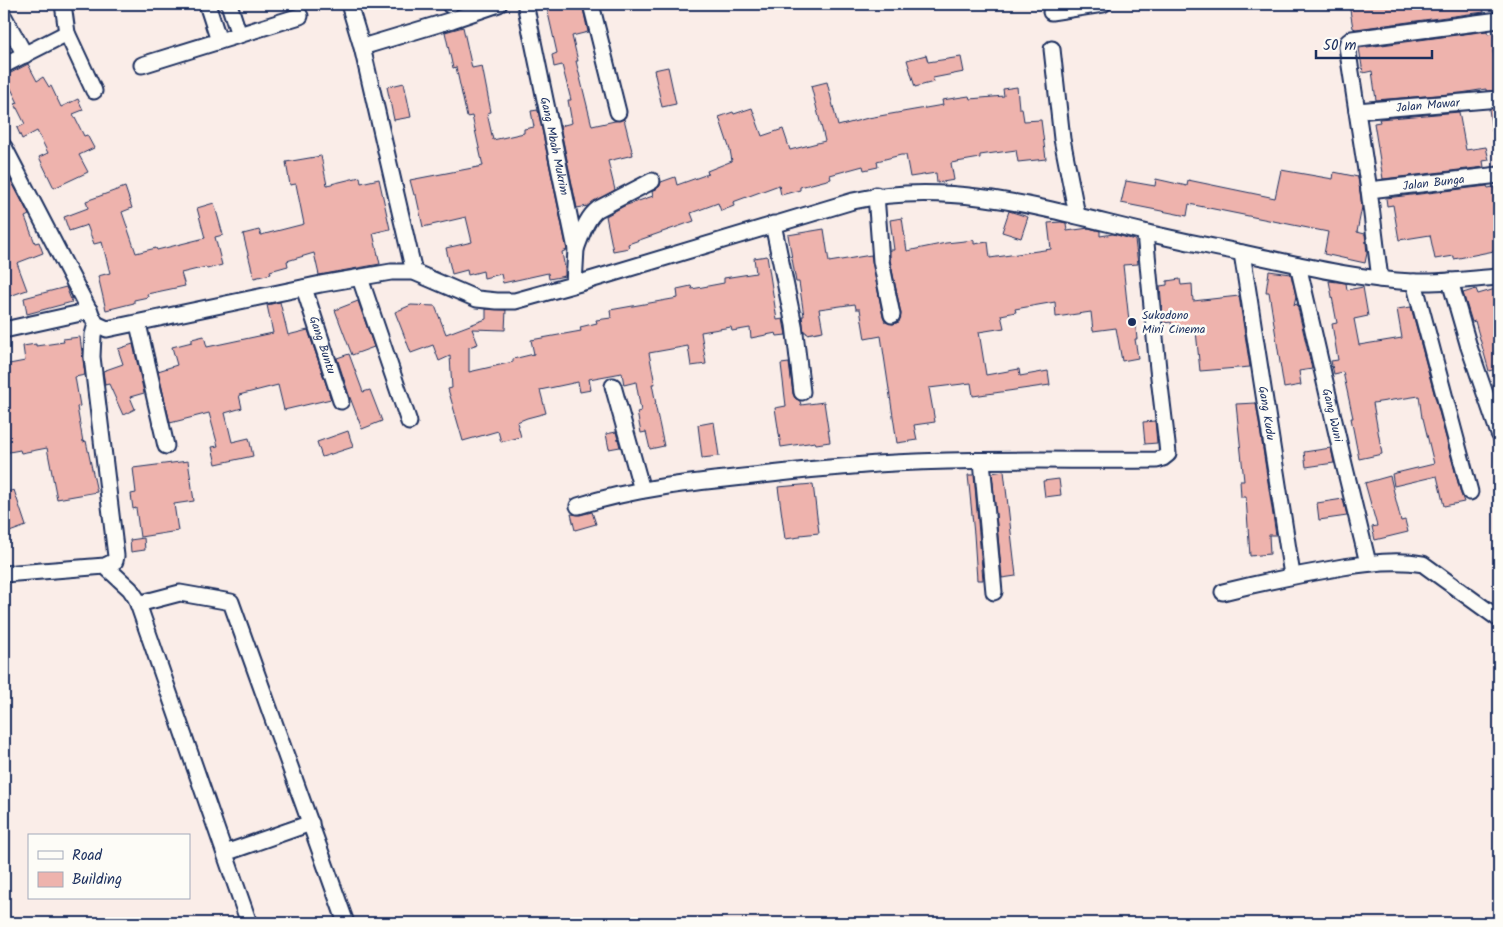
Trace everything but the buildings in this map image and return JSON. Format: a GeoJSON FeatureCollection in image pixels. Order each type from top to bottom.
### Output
{"type":"FeatureCollection","features":[{"type":"Feature","properties":{"kind":"street"},"geometry":{"type":"LineString","coordinates":[[63,4],[67,33],[94,91]]}},
{"type":"Feature","properties":{"kind":"street"},"geometry":{"type":"LineString","coordinates":[[207,4],[219,41]]}},
{"type":"Feature","properties":{"kind":"street"},"geometry":{"type":"LineString","coordinates":[[229,4],[239,35]]}},
{"type":"Feature","properties":{"kind":"street"},"geometry":{"type":"LineString","coordinates":[[349,4],[362,47],[410,272]]}},
{"type":"Feature","properties":{"kind":"street"},"geometry":{"type":"LineString","coordinates":[[362,47],[499,4]]}},
{"type":"Feature","properties":{"kind":"street"},"geometry":{"type":"LineString","coordinates":[[591,4],[618,112]]}},
{"type":"Feature","properties":{"kind":"street"},"geometry":{"type":"LineString","coordinates":[[1051,12],[1103,4]]}},
{"type":"Feature","properties":{"kind":"street","name":"Gang Mbah Mukrim"},"geometry":{"type":"LineString","coordinates":[[526,8],[576,248],[574,284]]}},
{"type":"Feature","properties":{"kind":"street"},"geometry":{"type":"LineString","coordinates":[[142,65],[300,16]]}},
{"type":"Feature","properties":{"kind":"street"},"geometry":{"type":"LineString","coordinates":[[4,17],[24,55]]}},
{"type":"Feature","properties":{"kind":"street"},"geometry":{"type":"LineString","coordinates":[[1380,279],[1369,190],[1347,46],[1348,42],[1352,39],[1499,20]]}},
{"type":"Feature","properties":{"kind":"street"},"geometry":{"type":"LineString","coordinates":[[4,65],[67,33]]}},
{"type":"Feature","properties":{"kind":"street"},"geometry":{"type":"LineString","coordinates":[[1052,48],[1062,139],[1077,215]]}},
{"type":"Feature","properties":{"kind":"street","name":"Jalan Mawar"},"geometry":{"type":"LineString","coordinates":[[1357,112],[1499,98]]}},
{"type":"Feature","properties":{"kind":"street"},"geometry":{"type":"LineString","coordinates":[[4,147],[93,318],[102,328],[113,329],[304,288],[391,272],[410,272],[477,299],[515,301],[853,200],[876,195],[936,194],[1004,200],[1077,215],[1145,233],[1298,265],[1380,279],[1414,282],[1499,277]]}},
{"type":"Feature","properties":{"kind":"street","name":"Jalan Bunga"},"geometry":{"type":"LineString","coordinates":[[1369,190],[1499,175]]}},
{"type":"Feature","properties":{"kind":"street"},"geometry":{"type":"LineString","coordinates":[[576,248],[586,222],[592,214],[652,181]]}},
{"type":"Feature","properties":{"kind":"street"},"geometry":{"type":"LineString","coordinates":[[876,195],[881,261],[892,315]]}},
{"type":"Feature","properties":{"kind":"street"},"geometry":{"type":"LineString","coordinates":[[774,224],[794,325],[802,392]]}},
{"type":"Feature","properties":{"kind":"street"},"geometry":{"type":"LineString","coordinates":[[578,506],[642,490],[698,481],[878,464],[982,461],[1157,460],[1164,458],[1168,454],[1145,233]]}},
{"type":"Feature","properties":{"kind":"street","name":"Gang Kudu"},"geometry":{"type":"LineString","coordinates":[[1242,253],[1292,575]]}},
{"type":"Feature","properties":{"kind":"street","name":"Gang Wuni"},"geometry":{"type":"LineString","coordinates":[[1298,265],[1368,564]]}},
{"type":"Feature","properties":{"kind":"street"},"geometry":{"type":"LineString","coordinates":[[360,278],[409,422]]}},
{"type":"Feature","properties":{"kind":"street"},"geometry":{"type":"LineString","coordinates":[[1450,280],[1469,347],[1499,434]]}},
{"type":"Feature","properties":{"kind":"street"},"geometry":{"type":"LineString","coordinates":[[1414,282],[1470,492]]}},
{"type":"Feature","properties":{"kind":"street","name":"Gang Buntu"},"geometry":{"type":"LineString","coordinates":[[304,288],[341,401]]}},
{"type":"Feature","properties":{"kind":"street"},"geometry":{"type":"LineString","coordinates":[[4,330],[93,318]]}},
{"type":"Feature","properties":{"kind":"street"},"geometry":{"type":"LineString","coordinates":[[4,574],[105,566],[115,561],[116,556],[92,357],[93,318]]}},
{"type":"Feature","properties":{"kind":"street"},"geometry":{"type":"LineString","coordinates":[[138,324],[166,446]]}},
{"type":"Feature","properties":{"kind":"street"},"geometry":{"type":"LineString","coordinates":[[613,386],[642,490]]}},
{"type":"Feature","properties":{"kind":"street"},"geometry":{"type":"LineString","coordinates":[[982,461],[994,592]]}},
{"type":"Feature","properties":{"kind":"street"},"geometry":{"type":"LineString","coordinates":[[1223,592],[1292,575],[1368,564],[1411,562],[1422,564],[1499,620]]}},
{"type":"Feature","properties":{"kind":"street"},"geometry":{"type":"LineString","coordinates":[[105,566],[130,589],[138,604],[249,923]]}},
{"type":"Feature","properties":{"kind":"street"},"geometry":{"type":"LineString","coordinates":[[138,604],[180,593],[231,602],[346,923]]}},
{"type":"Feature","properties":{"kind":"street"},"geometry":{"type":"LineString","coordinates":[[225,853],[310,824]]}},
{"type":"Feature","properties":{"kind":"place","name":"Sukodono Mini Cinema"},"geometry":{"type":"Point","coordinates":[1132,322]}}]}
